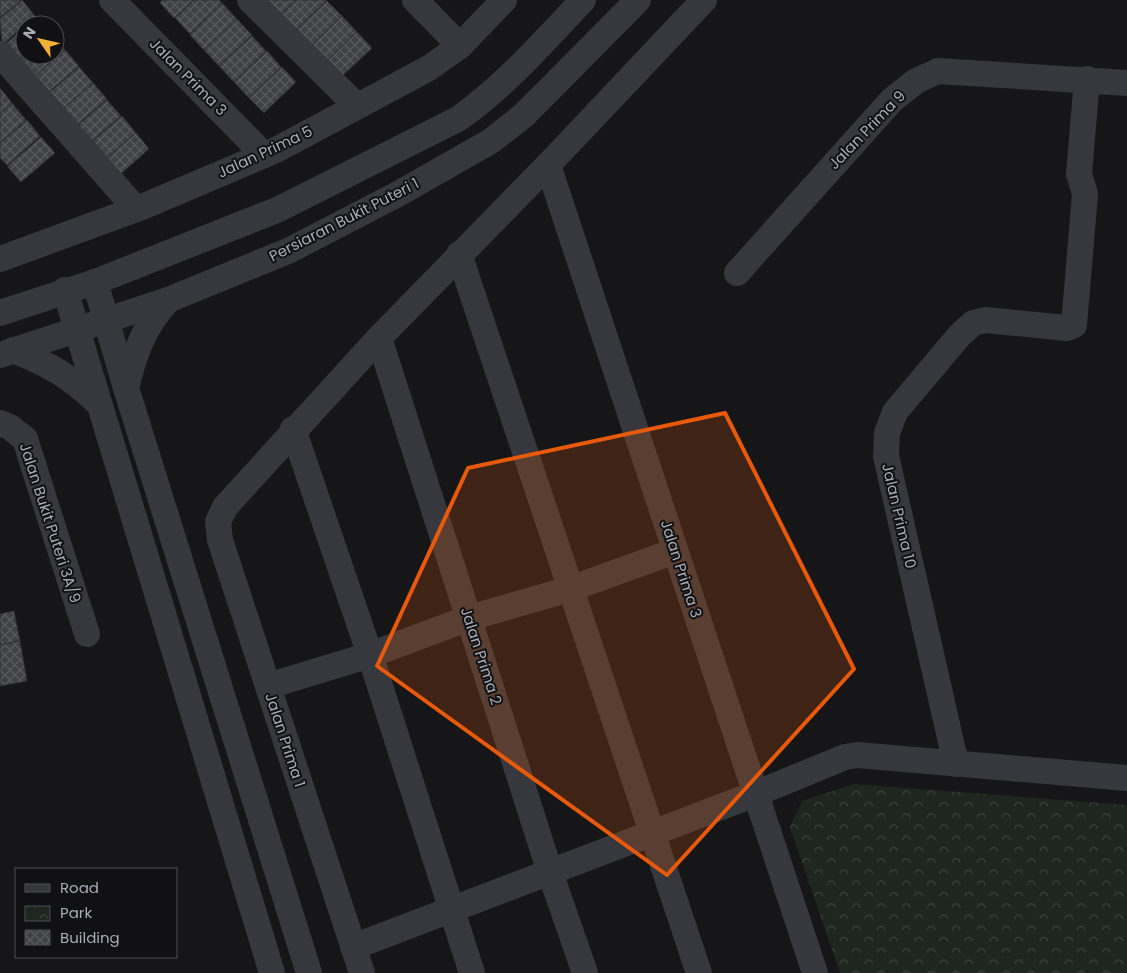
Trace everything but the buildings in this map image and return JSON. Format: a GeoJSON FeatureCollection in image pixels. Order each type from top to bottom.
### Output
{"type":"FeatureCollection","features":[{"type":"Feature","properties":{"kind":"street","name":"Jalan Prima 3"},"geometry":{"type":"LineString","coordinates":[[112,0],[264,155]]}},
{"type":"Feature","properties":{"kind":"street"},"geometry":{"type":"LineString","coordinates":[[250,0],[357,106]]}},
{"type":"Feature","properties":{"kind":"street"},"geometry":{"type":"LineString","coordinates":[[415,0],[460,46]]}},
{"type":"Feature","properties":{"kind":"street","name":"Jalan Prima 5"},"geometry":{"type":"LineString","coordinates":[[0,259],[136,209],[264,155],[429,68],[460,46],[504,0]]}},
{"type":"Feature","properties":{"kind":"street"},"geometry":{"type":"LineString","coordinates":[[0,313],[65,290],[95,282],[277,210],[458,119],[485,100],[516,71],[583,0]]}},
{"type":"Feature","properties":{"kind":"street","name":"Persiaran Bukit Puteri 1"},"geometry":{"type":"LineString","coordinates":[[6,353],[76,328],[106,321],[168,300],[288,251],[398,194],[492,141],[530,109],[638,0]]}},
{"type":"Feature","properties":{"kind":"street"},"geometry":{"type":"LineString","coordinates":[[472,973],[370,655],[293,429],[704,0]]}},
{"type":"Feature","properties":{"kind":"street"},"geometry":{"type":"LineString","coordinates":[[0,54],[136,209]]}},
{"type":"Feature","properties":{"kind":"street","name":"Jalan Prima 9"},"geometry":{"type":"LineString","coordinates":[[737,273],[892,100],[916,81],[938,71],[1127,83]]}},
{"type":"Feature","properties":{"kind":"street","name":"Jalan Prima 10"},"geometry":{"type":"LineString","coordinates":[[956,764],[886,456],[887,433],[895,412],[959,336],[973,323],[985,320],[1067,328],[1072,327],[1075,322],[1085,194],[1079,174],[1087,79]]}},
{"type":"Feature","properties":{"kind":"street","name":"Jalan Prima 3"},"geometry":{"type":"LineString","coordinates":[[548,165],[815,973]]}},
{"type":"Feature","properties":{"kind":"street"},"geometry":{"type":"LineString","coordinates":[[459,254],[699,973]]}},
{"type":"Feature","properties":{"kind":"street"},"geometry":{"type":"LineString","coordinates":[[95,282],[126,388],[309,973]]}},
{"type":"Feature","properties":{"kind":"street"},"geometry":{"type":"LineString","coordinates":[[65,290],[272,973]]}},
{"type":"Feature","properties":{"kind":"street"},"geometry":{"type":"LineString","coordinates":[[126,388],[140,340],[151,320],[168,300]]}},
{"type":"Feature","properties":{"kind":"street","name":"Jalan Prima 2"},"geometry":{"type":"LineString","coordinates":[[379,338],[550,872],[585,973]]}},
{"type":"Feature","properties":{"kind":"street"},"geometry":{"type":"LineString","coordinates":[[6,353],[50,365],[84,389],[99,405]]}},
{"type":"Feature","properties":{"kind":"street","name":"Jalan Bukit Puteri 3A/9"},"geometry":{"type":"LineString","coordinates":[[0,423],[10,427],[25,439],[87,634]]}},
{"type":"Feature","properties":{"kind":"street","name":"Jalan Prima 1"},"geometry":{"type":"LineString","coordinates":[[293,429],[225,507],[218,522],[220,540],[362,973]]}},
{"type":"Feature","properties":{"kind":"street"},"geometry":{"type":"LineString","coordinates":[[268,686],[370,655],[469,618],[570,589],[675,551]]}},
{"type":"Feature","properties":{"kind":"street"},"geometry":{"type":"LineString","coordinates":[[353,947],[653,834],[845,757],[857,755],[1127,778]]}},
{"type":"Feature","properties":{"kind":"highlighted area"},"geometry":{"type":"Polygon","coordinates":[[[725,413],[854,669],[667,875],[377,666],[468,468],[725,413]]]}},
{"type":"Feature","properties":{"kind":"green space"},"geometry":{"type":"Polygon","coordinates":[[[854,784],[1127,805],[1127,973],[840,973],[790,827],[802,801],[854,784]]]}}]}
